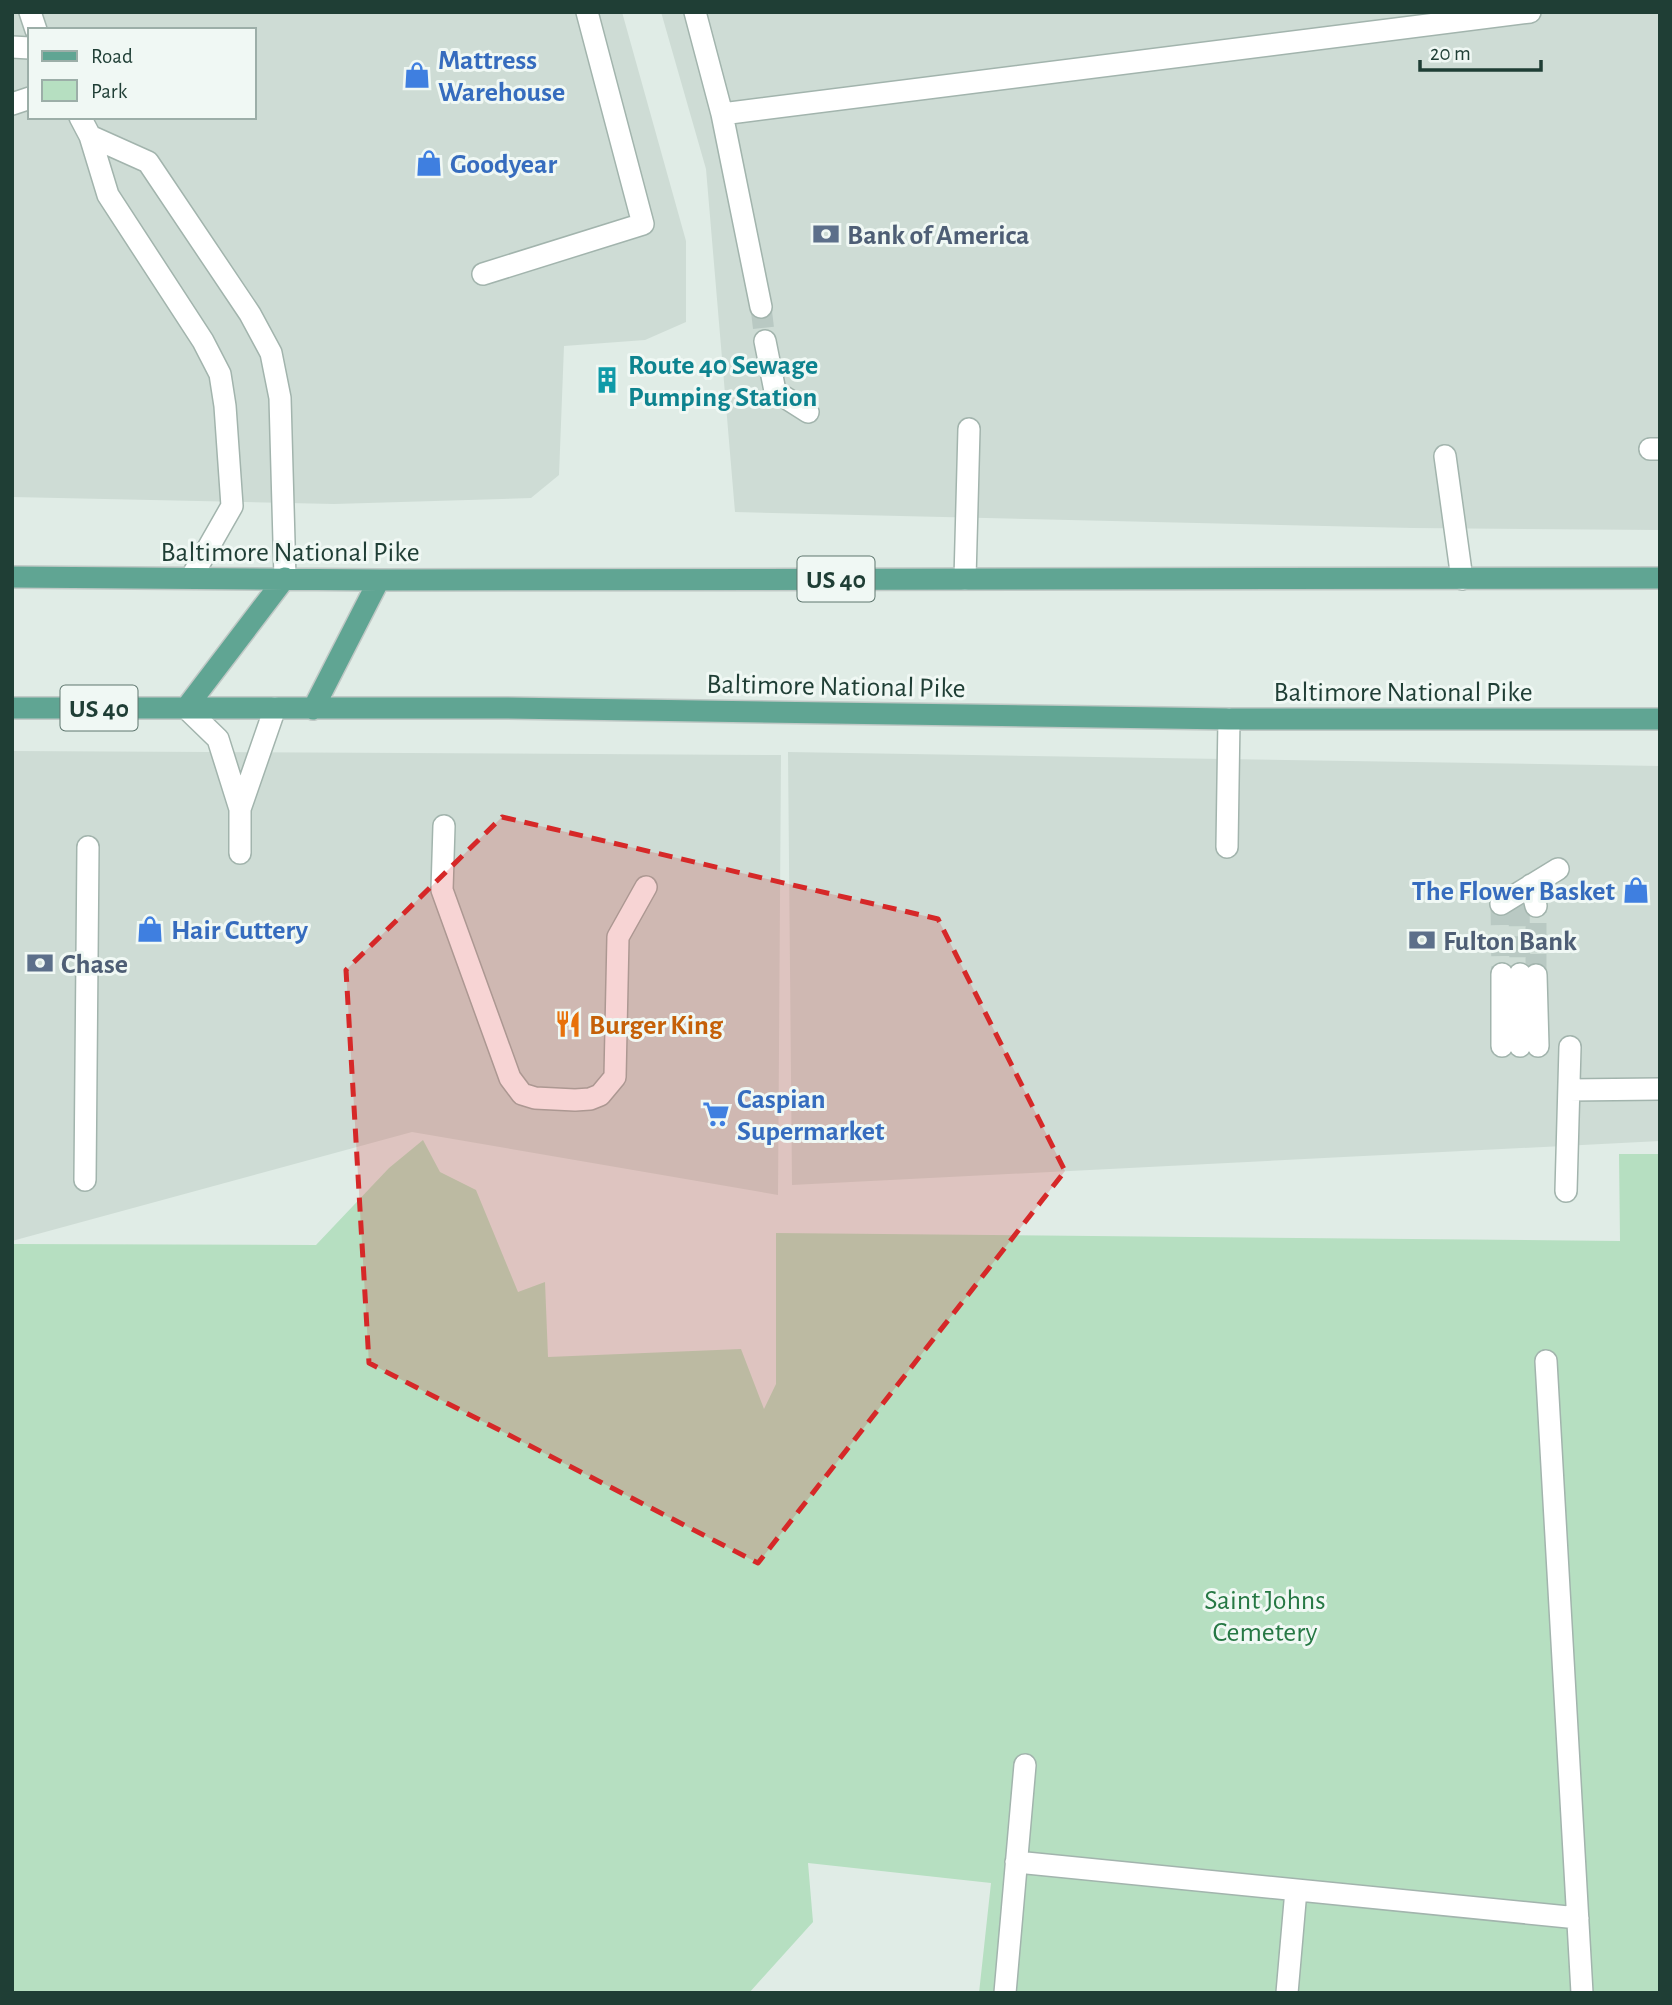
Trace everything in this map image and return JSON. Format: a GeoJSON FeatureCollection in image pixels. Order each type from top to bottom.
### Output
{"type":"FeatureCollection","features":[{"type":"Feature","properties":{"kind":"main road","name":"Baltimore National Pike"},"geometry":{"type":"LineString","coordinates":[[12,577],[379,580],[1660,578]]}},
{"type":"Feature","properties":{"kind":"main road"},"geometry":{"type":"LineString","coordinates":[[186,708],[285,578]]}},
{"type":"Feature","properties":{"kind":"main road"},"geometry":{"type":"LineString","coordinates":[[313,709],[379,580]]}},
{"type":"Feature","properties":{"kind":"main road","name":"Baltimore National Pike"},"geometry":{"type":"LineString","coordinates":[[12,708],[506,708],[1229,719],[1660,719]]}},
{"type":"Feature","properties":{"kind":"lane"},"geometry":{"type":"LineString","coordinates":[[483,274],[643,224],[587,12]]}},
{"type":"Feature","properties":{"kind":"lane"},"geometry":{"type":"LineString","coordinates":[[695,12],[723,114],[761,307]]}},
{"type":"Feature","properties":{"kind":"lane"},"geometry":{"type":"LineString","coordinates":[[723,114],[1530,12]]}},
{"type":"Feature","properties":{"kind":"lane"},"geometry":{"type":"LineString","coordinates":[[81,119],[90,136],[108,195],[203,341],[220,374],[232,506],[191,578]]}},
{"type":"Feature","properties":{"kind":"lane"},"geometry":{"type":"LineString","coordinates":[[90,136],[148,162],[250,314],[271,353],[280,398],[285,578]]}},
{"type":"Feature","properties":{"kind":"lane"},"geometry":{"type":"LineString","coordinates":[[765,341],[775,391],[808,412]]}},
{"type":"Feature","properties":{"kind":"lane"},"geometry":{"type":"LineString","coordinates":[[965,579],[969,429]]}},
{"type":"Feature","properties":{"kind":"lane"},"geometry":{"type":"LineString","coordinates":[[1445,456],[1462,579]]}},
{"type":"Feature","properties":{"kind":"lane"},"geometry":{"type":"LineString","coordinates":[[186,708],[218,739],[240,809],[240,853]]}},
{"type":"Feature","properties":{"kind":"lane"},"geometry":{"type":"LineString","coordinates":[[240,809],[275,708]]}},
{"type":"Feature","properties":{"kind":"lane"},"geometry":{"type":"LineString","coordinates":[[1227,847],[1229,719]]}},
{"type":"Feature","properties":{"kind":"lane"},"geometry":{"type":"LineString","coordinates":[[444,825],[442,890],[510,1079],[522,1094],[535,1098],[590,1099],[600,1095],[615,1077],[618,937],[646,887]]}},
{"type":"Feature","properties":{"kind":"lane"},"geometry":{"type":"LineString","coordinates":[[85,1180],[88,847]]}},
{"type":"Feature","properties":{"kind":"lane"},"geometry":{"type":"LineString","coordinates":[[1531,885],[1519,905],[1531,885],[1558,869]]}},
{"type":"Feature","properties":{"kind":"lane"},"geometry":{"type":"LineString","coordinates":[[1519,974],[1520,1046],[1519,974]]}},
{"type":"Feature","properties":{"kind":"lane"},"geometry":{"type":"LineString","coordinates":[[1566,1191],[1570,1047]]}},
{"type":"Feature","properties":{"kind":"lane"},"geometry":{"type":"LineString","coordinates":[[1569,1090],[1660,1089]]}},
{"type":"Feature","properties":{"kind":"lane"},"geometry":{"type":"LineString","coordinates":[[1546,1361],[1583,1993]]}},
{"type":"Feature","properties":{"kind":"lane"},"geometry":{"type":"LineString","coordinates":[[1004,1993],[1025,1765]]}},
{"type":"Feature","properties":{"kind":"lane"},"geometry":{"type":"LineString","coordinates":[[1016,1862],[1578,1918]]}},
{"type":"Feature","properties":{"kind":"lane"},"geometry":{"type":"LineString","coordinates":[[1287,1993],[1296,1890]]}},
{"type":"Feature","properties":{"kind":"highlighted area"},"geometry":{"type":"Polygon","coordinates":[[[502,817],[938,919],[1065,1171],[758,1563],[369,1363],[346,970],[502,817]]]}},
{"type":"Feature","properties":{"kind":"shaded area"},"geometry":{"type":"Polygon","coordinates":[[[12,12],[622,12],[686,241],[686,322],[645,340],[564,346],[559,475],[531,498],[334,504],[12,497],[12,12]]]}},
{"type":"Feature","properties":{"kind":"shaded area"},"geometry":{"type":"Polygon","coordinates":[[[661,12],[1660,12],[1660,530],[1413,528],[735,512],[706,169],[661,12]]]}},
{"type":"Feature","properties":{"kind":"shaded area"},"geometry":{"type":"Polygon","coordinates":[[[12,751],[781,755],[778,1195],[412,1132],[12,1241],[12,751]]]}},
{"type":"Feature","properties":{"kind":"shaded area"},"geometry":{"type":"Polygon","coordinates":[[[788,752],[1660,766],[1660,1141],[792,1185],[788,752]]]}},
{"type":"Feature","properties":{"kind":"green space","name":"Saint Johns Cemetery"},"geometry":{"type":"Polygon","coordinates":[[[423,1140],[440,1172],[476,1190],[518,1292],[545,1282],[548,1357],[741,1349],[764,1409],[776,1384],[776,1233],[1620,1241],[1619,1154],[1660,1154],[1660,1993],[979,1993],[991,1883],[808,1863],[813,1922],[749,1993],[12,1993],[12,1244],[316,1245],[389,1168],[423,1140]]]}},
{"type":"Feature","properties":{"kind":"tunnel"},"geometry":{"type":"LineString","coordinates":[[761,307],[765,341]]}},
{"type":"Feature","properties":{"kind":"tunnel"},"geometry":{"type":"LineString","coordinates":[[1501,904],[1502,974]]}},
{"type":"Feature","properties":{"kind":"tunnel"},"geometry":{"type":"LineString","coordinates":[[1519,905],[1520,974]]}},
{"type":"Feature","properties":{"kind":"tunnel"},"geometry":{"type":"LineString","coordinates":[[1536,906],[1536,975]]}},
{"type":"Feature","properties":{"kind":"place","name":"Mattress Warehouse"},"geometry":{"type":"Point","coordinates":[417,75]}},
{"type":"Feature","properties":{"kind":"place","name":"Goodyear"},"geometry":{"type":"Point","coordinates":[429,163]}},
{"type":"Feature","properties":{"kind":"place","name":"Bank of America"},"geometry":{"type":"Point","coordinates":[826,234]}},
{"type":"Feature","properties":{"kind":"place","name":"Route 40 Sewage Pumping Station"},"geometry":{"type":"Point","coordinates":[607,380]}},
{"type":"Feature","properties":{"kind":"place","name":"The Flower Basket"},"geometry":{"type":"Point","coordinates":[1636,890]}},
{"type":"Feature","properties":{"kind":"place","name":"Hair Cuttery"},"geometry":{"type":"Point","coordinates":[150,929]}},
{"type":"Feature","properties":{"kind":"place","name":"Fulton Bank"},"geometry":{"type":"Point","coordinates":[1422,940]}},
{"type":"Feature","properties":{"kind":"place","name":"Chase"},"geometry":{"type":"Point","coordinates":[40,963]}},
{"type":"Feature","properties":{"kind":"place","name":"Burger King"},"geometry":{"type":"Point","coordinates":[568,1024]}},
{"type":"Feature","properties":{"kind":"place","name":"Caspian Supermarket"},"geometry":{"type":"Point","coordinates":[716,1114]}}]}
